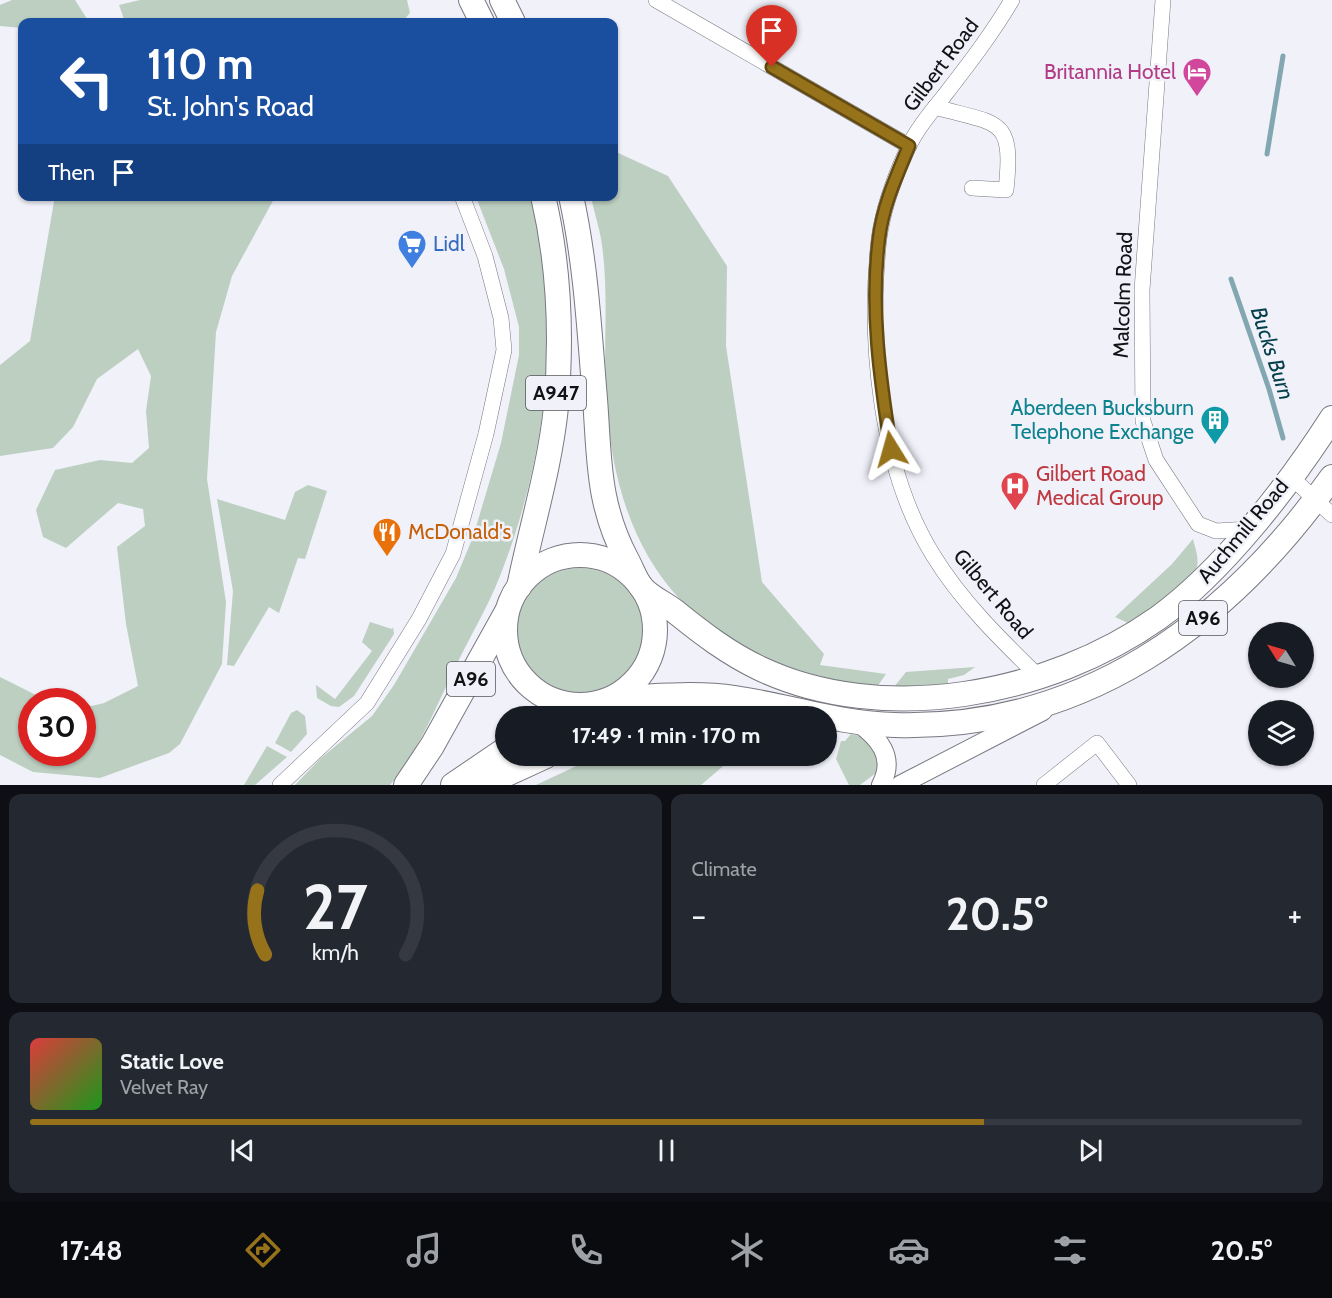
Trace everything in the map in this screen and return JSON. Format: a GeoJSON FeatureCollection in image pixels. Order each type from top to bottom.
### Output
{"type":"FeatureCollection","features":[{"type":"Feature","properties":{"kind":"main road"},"geometry":{"type":"LineString","coordinates":[[502,0],[511,18]]}},
{"type":"Feature","properties":{"kind":"main road","name":"A947"},"geometry":{"type":"LineString","coordinates":[[519,587],[550,439],[556,399],[557,303],[554,256],[544,201]]}},
{"type":"Feature","properties":{"kind":"main road","name":"A947"},"geometry":{"type":"LineString","coordinates":[[572,201],[585,277],[602,498],[619,546],[642,587]]}},
{"type":"Feature","properties":{"kind":"main road","name":"Auchmill Road"},"geometry":{"type":"LineString","coordinates":[[642,587],[722,648],[761,669],[816,689],[881,696],[931,696],[981,692],[1040,678],[1106,649],[1157,618],[1197,586],[1249,529],[1332,418]]}},
{"type":"Feature","properties":{"kind":"main road","name":"Auchmill Road"},"geometry":{"type":"LineString","coordinates":[[837,719],[895,725],[978,721],[1063,700],[1157,652],[1190,629],[1324,508],[1332,477]]}},
{"type":"Feature","properties":{"kind":"main road","name":"A96"},"geometry":{"type":"LineString","coordinates":[[406,785],[432,746],[508,611],[519,587],[533,572],[550,561],[570,556],[591,556],[610,562],[628,572],[642,587],[652,611],[652,649],[642,672],[624,691],[613,698],[588,705],[570,705],[537,692],[513,664],[507,647],[505,629],[508,611]]}},
{"type":"Feature","properties":{"kind":"main road","name":"Auchmill Road"},"geometry":{"type":"LineString","coordinates":[[613,698],[713,695],[770,706]]}},
{"type":"Feature","properties":{"kind":"main road"},"geometry":{"type":"LineString","coordinates":[[453,785],[495,756]]}},
{"type":"Feature","properties":{"kind":"main road"},"geometry":{"type":"LineString","coordinates":[[483,785],[524,766]]}},
{"type":"Feature","properties":{"kind":"street"},"geometry":{"type":"LineString","coordinates":[[656,0],[909,146]]}},
{"type":"Feature","properties":{"kind":"street","name":"Gilbert Road"},"geometry":{"type":"LineString","coordinates":[[1012,0],[996,28],[935,106],[909,146],[890,192],[879,237],[877,353],[891,449],[906,499],[932,554],[955,588],[990,628],[1040,678]]}},
{"type":"Feature","properties":{"kind":"street","name":"Malcolm Road"},"geometry":{"type":"LineString","coordinates":[[1163,0],[1142,290],[1141,409],[1150,448],[1198,524],[1222,532],[1249,529]]}},
{"type":"Feature","properties":{"kind":"street"},"geometry":{"type":"LineString","coordinates":[[935,106],[994,124],[1004,133],[1009,159],[1006,190],[972,188]]}},
{"type":"Feature","properties":{"kind":"street"},"geometry":{"type":"LineString","coordinates":[[280,785],[368,703],[419,620],[453,554],[486,435],[504,351],[501,318],[485,256],[464,201]]}},
{"type":"Feature","properties":{"kind":"street"},"geometry":{"type":"LineString","coordinates":[[1290,476],[1324,508]]}},
{"type":"Feature","properties":{"kind":"street"},"geometry":{"type":"LineString","coordinates":[[900,785],[1063,700]]}},
{"type":"Feature","properties":{"kind":"street"},"geometry":{"type":"LineString","coordinates":[[857,722],[876,736],[886,754],[888,766],[881,785]]}},
{"type":"Feature","properties":{"kind":"street"},"geometry":{"type":"LineString","coordinates":[[1044,785],[1097,743],[1129,785]]}},
{"type":"Feature","properties":{"kind":"green space"},"geometry":{"type":"Polygon","coordinates":[[[12,0],[75,0],[86,18],[18,18],[18,28],[0,26],[0,5],[12,0]]]}},
{"type":"Feature","properties":{"kind":"green space"},"geometry":{"type":"Polygon","coordinates":[[[140,0],[407,0],[410,13],[406,18],[124,18],[119,5],[140,0]]]}},
{"type":"Feature","properties":{"kind":"green space"},"geometry":{"type":"Polygon","coordinates":[[[618,153],[668,176],[727,266],[726,346],[762,582],[824,654],[820,665],[886,674],[877,687],[816,675],[763,657],[718,632],[681,600],[651,562],[629,516],[614,462],[606,400],[606,303],[601,239],[592,201],[618,201],[618,153]]]}},
{"type":"Feature","properties":{"kind":"green space"},"geometry":{"type":"Polygon","coordinates":[[[54,201],[273,201],[232,276],[216,332],[207,479],[226,602],[222,664],[180,744],[169,753],[100,778],[33,772],[21,766],[96,766],[96,705],[138,686],[126,624],[117,547],[145,526],[143,509],[118,503],[66,548],[43,537],[36,510],[55,470],[100,460],[132,463],[149,448],[146,411],[151,376],[138,349],[97,379],[73,427],[53,448],[0,456],[0,365],[30,341],[54,201]]]}},
{"type":"Feature","properties":{"kind":"green space"},"geometry":{"type":"Polygon","coordinates":[[[478,201],[534,201],[547,316],[545,391],[533,467],[524,504],[500,576],[426,728],[410,758],[390,785],[295,785],[321,758],[372,716],[394,685],[456,578],[473,537],[501,443],[519,355],[519,327],[504,269],[478,201]]]}},
{"type":"Feature","properties":{"kind":"green space"},"geometry":{"type":"Polygon","coordinates":[[[308,485],[327,491],[305,559],[298,558],[279,613],[269,607],[234,666],[227,665],[233,591],[217,499],[285,520],[295,492],[308,485]]]}},
{"type":"Feature","properties":{"kind":"green space"},"geometry":{"type":"Polygon","coordinates":[[[1193,539],[1197,567],[1186,582],[1167,598],[1128,623],[1115,617],[1172,564],[1193,539]]]}},
{"type":"Feature","properties":{"kind":"green space"},"geometry":{"type":"Polygon","coordinates":[[[580,568],[604,573],[624,587],[638,607],[643,631],[638,655],[624,675],[604,689],[580,694],[556,689],[536,675],[522,655],[517,631],[522,607],[536,587],[556,573],[580,568]]]}},
{"type":"Feature","properties":{"kind":"green space"},"geometry":{"type":"Polygon","coordinates":[[[370,622],[392,629],[393,627],[394,634],[354,696],[339,707],[331,706],[317,698],[316,685],[335,699],[372,651],[362,642],[370,622]]]}},
{"type":"Feature","properties":{"kind":"green space"},"geometry":{"type":"Polygon","coordinates":[[[975,667],[964,675],[948,679],[948,686],[894,687],[906,672],[975,667]]]}},
{"type":"Feature","properties":{"kind":"green space"},"geometry":{"type":"Polygon","coordinates":[[[0,677],[22,688],[18,688],[18,764],[0,755],[0,677]]]}},
{"type":"Feature","properties":{"kind":"green space"},"geometry":{"type":"Polygon","coordinates":[[[297,710],[305,716],[307,734],[291,752],[275,743],[291,713],[297,710]]]}},
{"type":"Feature","properties":{"kind":"green space"},"geometry":{"type":"Polygon","coordinates":[[[851,734],[860,736],[878,752],[876,758],[880,770],[860,785],[849,785],[837,761],[841,741],[845,741],[851,734]]]}},
{"type":"Feature","properties":{"kind":"green space"},"geometry":{"type":"Polygon","coordinates":[[[267,746],[287,757],[255,785],[244,785],[267,746]]]}},
{"type":"Feature","properties":{"kind":"green space"},"geometry":{"type":"Polygon","coordinates":[[[576,766],[723,766],[701,785],[536,785],[576,766]]]}},
{"type":"Feature","properties":{"kind":"waterway","name":"Bucks Burn"},"geometry":{"type":"LineString","coordinates":[[1267,154],[1283,56]]}},
{"type":"Feature","properties":{"kind":"waterway","name":"Bucks Burn"},"geometry":{"type":"LineString","coordinates":[[1231,279],[1269,389],[1283,438]]}},
{"type":"Feature","properties":{"kind":"place","name":"Britannia Hotel"},"geometry":{"type":"Point","coordinates":[1197,98]}},
{"type":"Feature","properties":{"kind":"place","name":"Lidl"},"geometry":{"type":"Point","coordinates":[412,270]}},
{"type":"Feature","properties":{"kind":"place","name":"Aberdeen Bucksburn Telephone Exchange"},"geometry":{"type":"Point","coordinates":[1215,446]}},
{"type":"Feature","properties":{"kind":"place","name":"Gilbert Road Medical Group"},"geometry":{"type":"Point","coordinates":[1015,512]}},
{"type":"Feature","properties":{"kind":"place","name":"McDonald's"},"geometry":{"type":"Point","coordinates":[387,558]}},
{"type":"Feature","properties":{"kind":"route"},"geometry":{"type":"LineString","coordinates":[[772,67],[909,146],[890,192],[879,237],[877,353],[891,449]]}}]}
